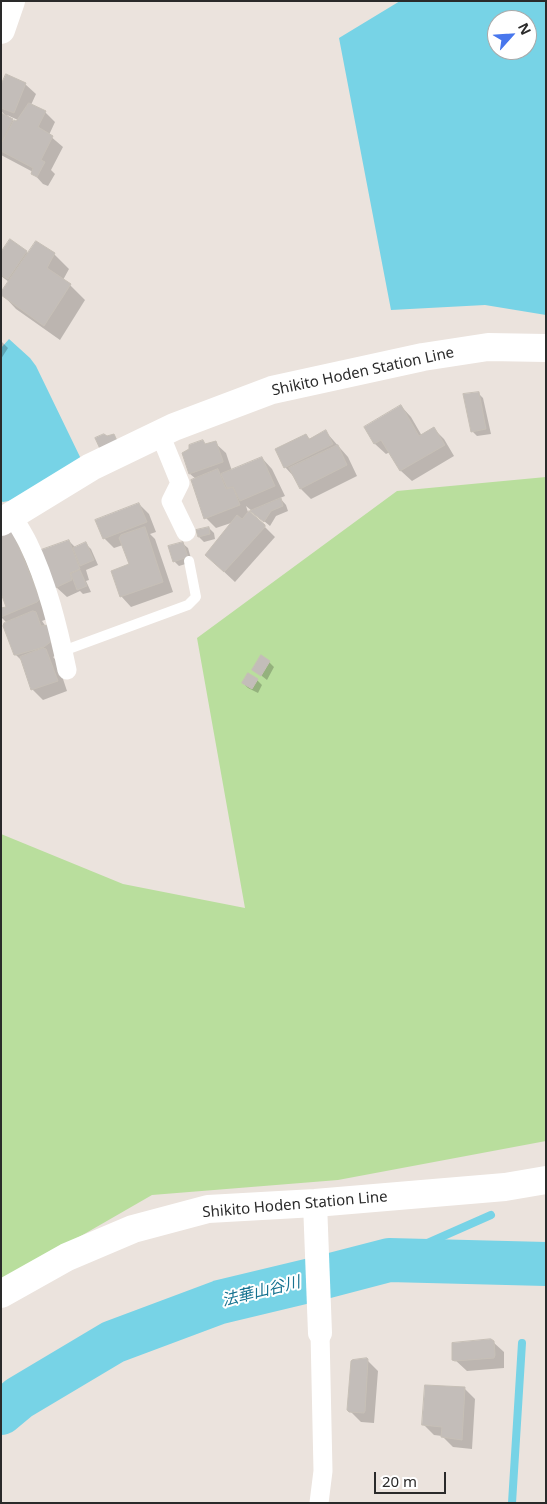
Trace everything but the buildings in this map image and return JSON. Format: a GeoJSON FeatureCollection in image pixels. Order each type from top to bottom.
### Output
{"type":"FeatureCollection","features":[{"type":"Feature","properties":{"kind":"main road"},"geometry":{"type":"LineString","coordinates":[[1,30],[11,1]]}},
{"type":"Feature","properties":{"kind":"main road","name":"Shikito Hoden Station Line"},"geometry":{"type":"LineString","coordinates":[[7,519],[91,467],[160,434],[272,390],[423,357],[488,347],[546,348]]}},
{"type":"Feature","properties":{"kind":"main road","name":"Shikito Hoden Station Line"},"geometry":{"type":"LineString","coordinates":[[1,1294],[67,1257],[133,1229],[208,1209],[315,1203],[505,1187],[546,1180]]}},
{"type":"Feature","properties":{"kind":"street"},"geometry":{"type":"LineString","coordinates":[[160,434],[180,483],[171,501],[186,532]]}},
{"type":"Feature","properties":{"kind":"street"},"geometry":{"type":"LineString","coordinates":[[7,519],[28,543],[48,598],[65,661]]}},
{"type":"Feature","properties":{"kind":"street"},"geometry":{"type":"LineString","coordinates":[[315,1203],[323,1471],[319,1503]]}},
{"type":"Feature","properties":{"kind":"lane"},"geometry":{"type":"LineString","coordinates":[[65,661],[188,604],[196,597],[189,561]]}},
{"type":"Feature","properties":{"kind":"green space"},"geometry":{"type":"Polygon","coordinates":[[[546,477],[546,1141],[338,1180],[152,1195],[1,1282],[1,834],[123,884],[245,908],[197,638],[397,491],[546,477]]]}},
{"type":"Feature","properties":{"kind":"water"},"geometry":{"type":"Polygon","coordinates":[[[400,1],[546,1],[546,315],[485,305],[391,310],[339,38],[400,1]]]}},
{"type":"Feature","properties":{"kind":"water"},"geometry":{"type":"Polygon","coordinates":[[[9,339],[36,366],[82,461],[14,500],[3,502],[1,501],[1,348],[9,339]]]}},
{"type":"Feature","properties":{"kind":"waterway"},"geometry":{"type":"LineString","coordinates":[[389,1260],[491,1215]]}},
{"type":"Feature","properties":{"kind":"waterway","name":"法華山谷川"},"geometry":{"type":"LineString","coordinates":[[1,1413],[19,1398],[113,1342],[220,1302],[389,1260],[546,1264]]}},
{"type":"Feature","properties":{"kind":"waterway"},"geometry":{"type":"LineString","coordinates":[[512,1503],[522,1343]]}}]}
